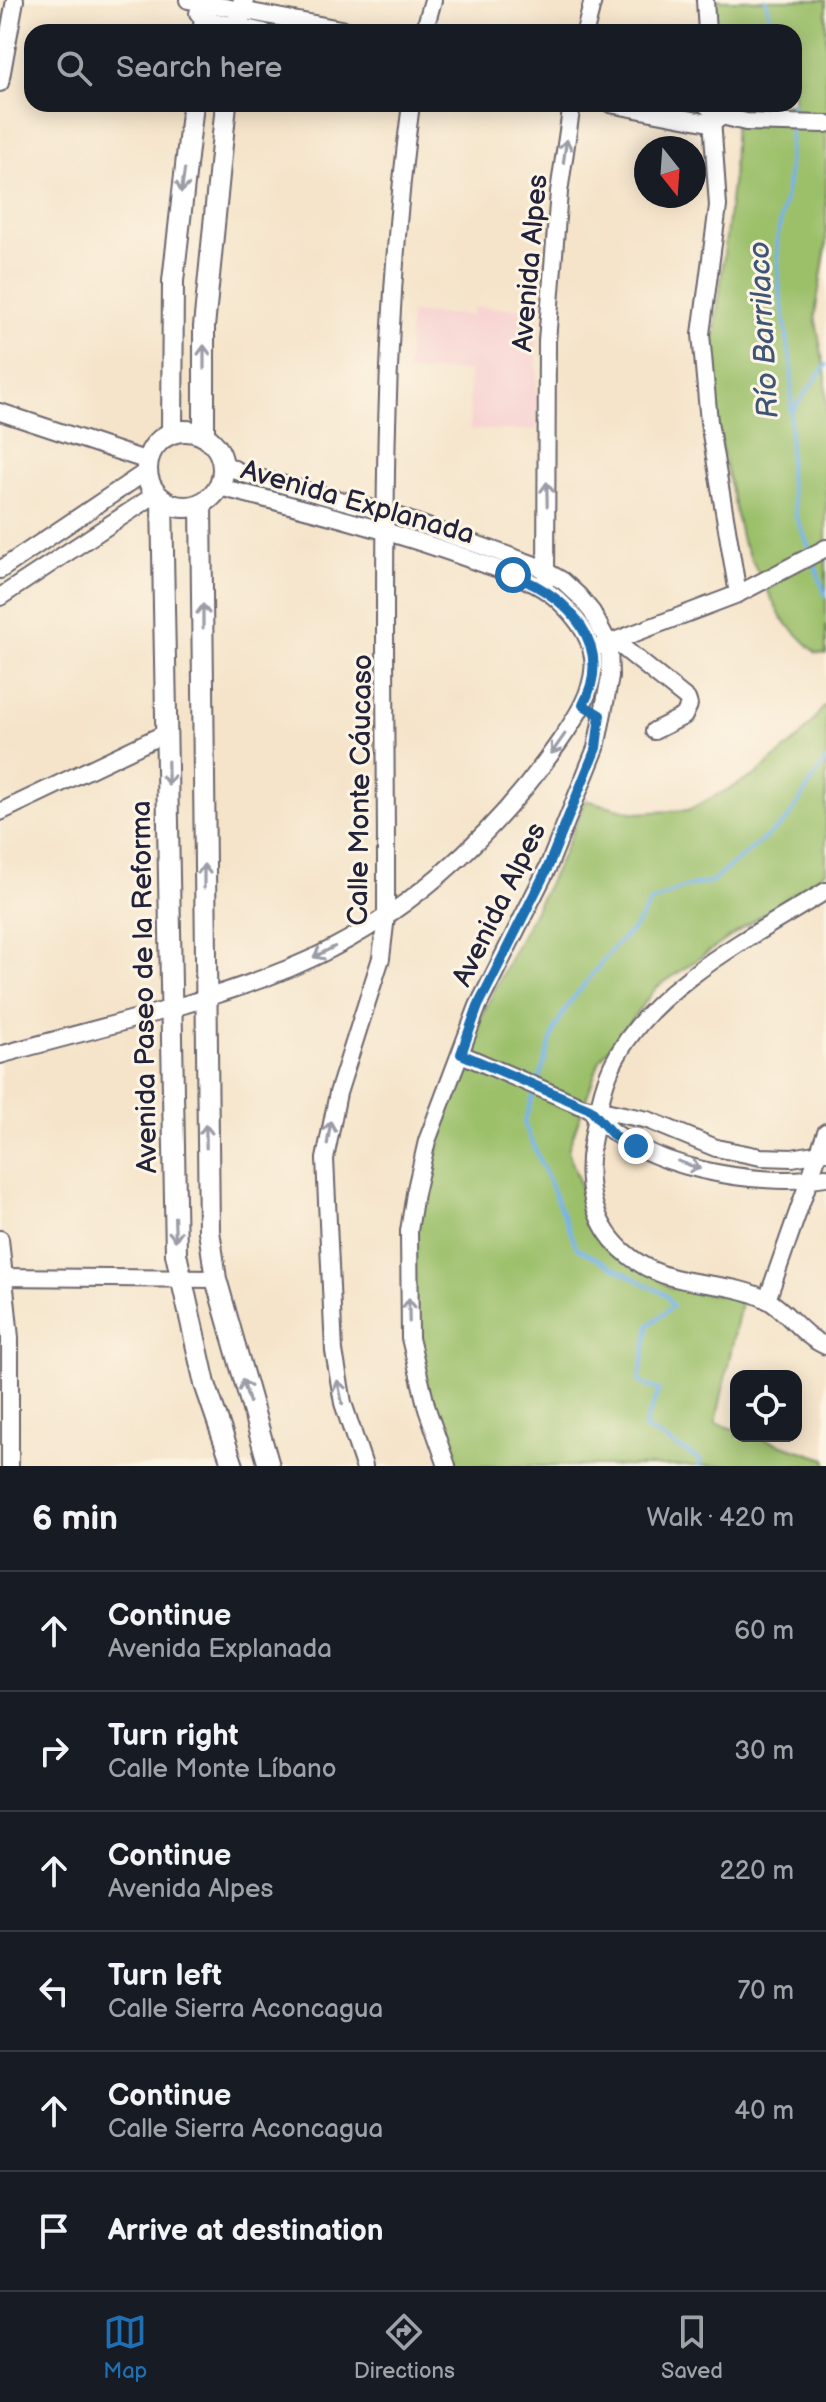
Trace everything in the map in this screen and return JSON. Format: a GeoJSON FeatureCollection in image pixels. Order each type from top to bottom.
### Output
{"type":"FeatureCollection","features":[{"type":"Feature","properties":{"kind":"main road"},"geometry":{"type":"LineString","coordinates":[[172,432],[174,268],[192,112]]}},
{"type":"Feature","properties":{"kind":"main road"},"geometry":{"type":"LineString","coordinates":[[204,435],[204,327],[225,112]]}},
{"type":"Feature","properties":{"kind":"main road"},"geometry":{"type":"LineString","coordinates":[[183,430],[204,435],[221,452],[224,464],[219,487],[201,504],[174,506],[159,496],[147,466],[156,443],[172,432],[183,430]]}},
{"type":"Feature","properties":{"kind":"main road","name":"Avenida Paseo de la Reforma"},"geometry":{"type":"LineString","coordinates":[[159,496],[168,732],[174,1224],[179,1280],[205,1384],[233,1466]]}},
{"type":"Feature","properties":{"kind":"main road"},"geometry":{"type":"LineString","coordinates":[[201,504],[204,997],[209,1231],[216,1279],[269,1466]]}},
{"type":"Feature","properties":{"kind":"street"},"geometry":{"type":"LineString","coordinates":[[0,83],[15,0]]}},
{"type":"Feature","properties":{"kind":"street"},"geometry":{"type":"LineString","coordinates":[[426,24],[433,0]]}},
{"type":"Feature","properties":{"kind":"street"},"geometry":{"type":"LineString","coordinates":[[587,24],[593,0]]}},
{"type":"Feature","properties":{"kind":"street"},"geometry":{"type":"LineString","coordinates":[[705,0],[706,24]]}},
{"type":"Feature","properties":{"kind":"street"},"geometry":{"type":"LineString","coordinates":[[200,9],[294,24]]}},
{"type":"Feature","properties":{"kind":"street","name":"Calle Monte Cáucaso"},"geometry":{"type":"LineString","coordinates":[[364,1466],[343,1403],[334,1351],[325,1159],[338,1093],[381,958],[386,916],[392,288],[410,112]]}},
{"type":"Feature","properties":{"kind":"street","name":"Avenida Alpes"},"geometry":{"type":"LineString","coordinates":[[543,589],[548,572],[547,341],[559,192],[571,112]]}},
{"type":"Feature","properties":{"kind":"street"},"geometry":{"type":"LineString","coordinates":[[712,112],[718,206],[701,334],[709,422],[738,594]]}},
{"type":"Feature","properties":{"kind":"street"},"geometry":{"type":"LineString","coordinates":[[715,112],[746,122],[826,124]]}},
{"type":"Feature","properties":{"kind":"street"},"geometry":{"type":"LineString","coordinates":[[0,412],[147,466]]}},
{"type":"Feature","properties":{"kind":"street","name":"Avenida Explanada"},"geometry":{"type":"LineString","coordinates":[[224,464],[244,474],[548,572]]}},
{"type":"Feature","properties":{"kind":"street"},"geometry":{"type":"LineString","coordinates":[[0,570],[147,466]]}},
{"type":"Feature","properties":{"kind":"street","name":"Avenida Explanada"},"geometry":{"type":"LineString","coordinates":[[219,487],[388,522],[543,589],[606,644]]}},
{"type":"Feature","properties":{"kind":"street"},"geometry":{"type":"LineString","coordinates":[[0,597],[159,496]]}},
{"type":"Feature","properties":{"kind":"street"},"geometry":{"type":"LineString","coordinates":[[0,1055],[204,997],[290,968],[386,916],[439,877],[479,839],[542,767],[583,705],[606,644],[738,594],[826,548]]}},
{"type":"Feature","properties":{"kind":"street"},"geometry":{"type":"LineString","coordinates":[[548,572],[586,604],[606,644],[687,699],[689,705],[684,716],[654,731]]}},
{"type":"Feature","properties":{"kind":"street","name":"Avenida Alpes"},"geometry":{"type":"LineString","coordinates":[[447,1466],[427,1409],[410,1338],[409,1231],[427,1141],[478,1006],[548,867],[596,748],[600,715],[610,677],[606,644]]}},
{"type":"Feature","properties":{"kind":"street"},"geometry":{"type":"LineString","coordinates":[[583,705],[600,715]]}},
{"type":"Feature","properties":{"kind":"street"},"geometry":{"type":"LineString","coordinates":[[0,812],[168,732]]}},
{"type":"Feature","properties":{"kind":"street"},"geometry":{"type":"LineString","coordinates":[[826,891],[695,975],[653,1009],[613,1065],[592,1110],[588,1179],[599,1216],[620,1248],[640,1264],[678,1281],[767,1300],[808,1337],[826,1346]]}},
{"type":"Feature","properties":{"kind":"street"},"geometry":{"type":"LineString","coordinates":[[461,1054],[592,1110],[648,1120],[716,1148],[761,1157],[823,1153]]}},
{"type":"Feature","properties":{"kind":"street"},"geometry":{"type":"LineString","coordinates":[[592,1110],[614,1136],[700,1169],[760,1179],[808,1180],[826,1177]]}},
{"type":"Feature","properties":{"kind":"street"},"geometry":{"type":"LineString","coordinates":[[767,1300],[808,1180],[823,1153],[826,1132]]}},
{"type":"Feature","properties":{"kind":"street"},"geometry":{"type":"LineString","coordinates":[[0,1239],[11,1353],[10,1466]]}},
{"type":"Feature","properties":{"kind":"street"},"geometry":{"type":"LineString","coordinates":[[2,1277],[216,1279]]}},
{"type":"Feature","properties":{"kind":"shaded area"},"geometry":{"type":"Polygon","coordinates":[[[473,307],[537,309],[537,430],[470,430],[469,371],[407,372],[410,313],[472,315],[473,307]]]}},
{"type":"Feature","properties":{"kind":"green space"},"geometry":{"type":"Polygon","coordinates":[[[711,0],[826,0],[826,246],[815,315],[826,377],[826,654],[816,653],[782,619],[742,541],[718,431],[714,340],[733,176],[735,112],[802,112],[802,24],[712,24],[711,0]]]}},
{"type":"Feature","properties":{"kind":"green space"},"geometry":{"type":"Polygon","coordinates":[[[826,704],[826,871],[656,988],[600,1060],[568,1150],[599,1238],[670,1287],[742,1298],[716,1423],[730,1428],[730,1442],[774,1442],[826,1459],[826,1466],[452,1466],[426,1382],[416,1331],[413,1281],[423,1186],[448,1097],[466,1052],[559,863],[585,800],[636,813],[688,810],[754,776],[800,737],[826,704]]]}},
{"type":"Feature","properties":{"kind":"waterway","name":"Río Barrilaco"},"geometry":{"type":"LineString","coordinates":[[766,0],[771,24]]}},
{"type":"Feature","properties":{"kind":"waterway","name":"Río Barrilaco"},"geometry":{"type":"LineString","coordinates":[[791,112],[791,118]]}},
{"type":"Feature","properties":{"kind":"waterway","name":"Río Barrilaco"},"geometry":{"type":"LineString","coordinates":[[791,126],[788,182],[777,240],[779,285],[792,370],[789,475],[796,516],[811,552]]}},
{"type":"Feature","properties":{"kind":"waterway"},"geometry":{"type":"LineString","coordinates":[[790,414],[826,365]]}},
{"type":"Feature","properties":{"kind":"waterway","name":"Río Barrilaco"},"geometry":{"type":"LineString","coordinates":[[813,560],[826,596]]}},
{"type":"Feature","properties":{"kind":"waterway","name":"Río Barrilaco"},"geometry":{"type":"LineString","coordinates":[[538,1083],[555,1028],[568,1005],[614,947],[636,926],[650,903],[684,887],[711,882],[787,820],[826,760]]}},
{"type":"Feature","properties":{"kind":"waterway","name":"Río Barrilaco"},"geometry":{"type":"LineString","coordinates":[[535,1091],[524,1123],[577,1248],[666,1295],[673,1306],[649,1325],[639,1382],[659,1390],[644,1428],[701,1460],[699,1466]]}},
{"type":"Feature","properties":{"kind":"route"},"geometry":{"type":"LineString","coordinates":[[513,575],[556,599],[584,631],[594,648],[593,679],[583,705],[600,715],[600,728],[596,748],[548,867],[478,1006],[461,1054],[590,1109],[614,1136],[636,1146]]}}]}
